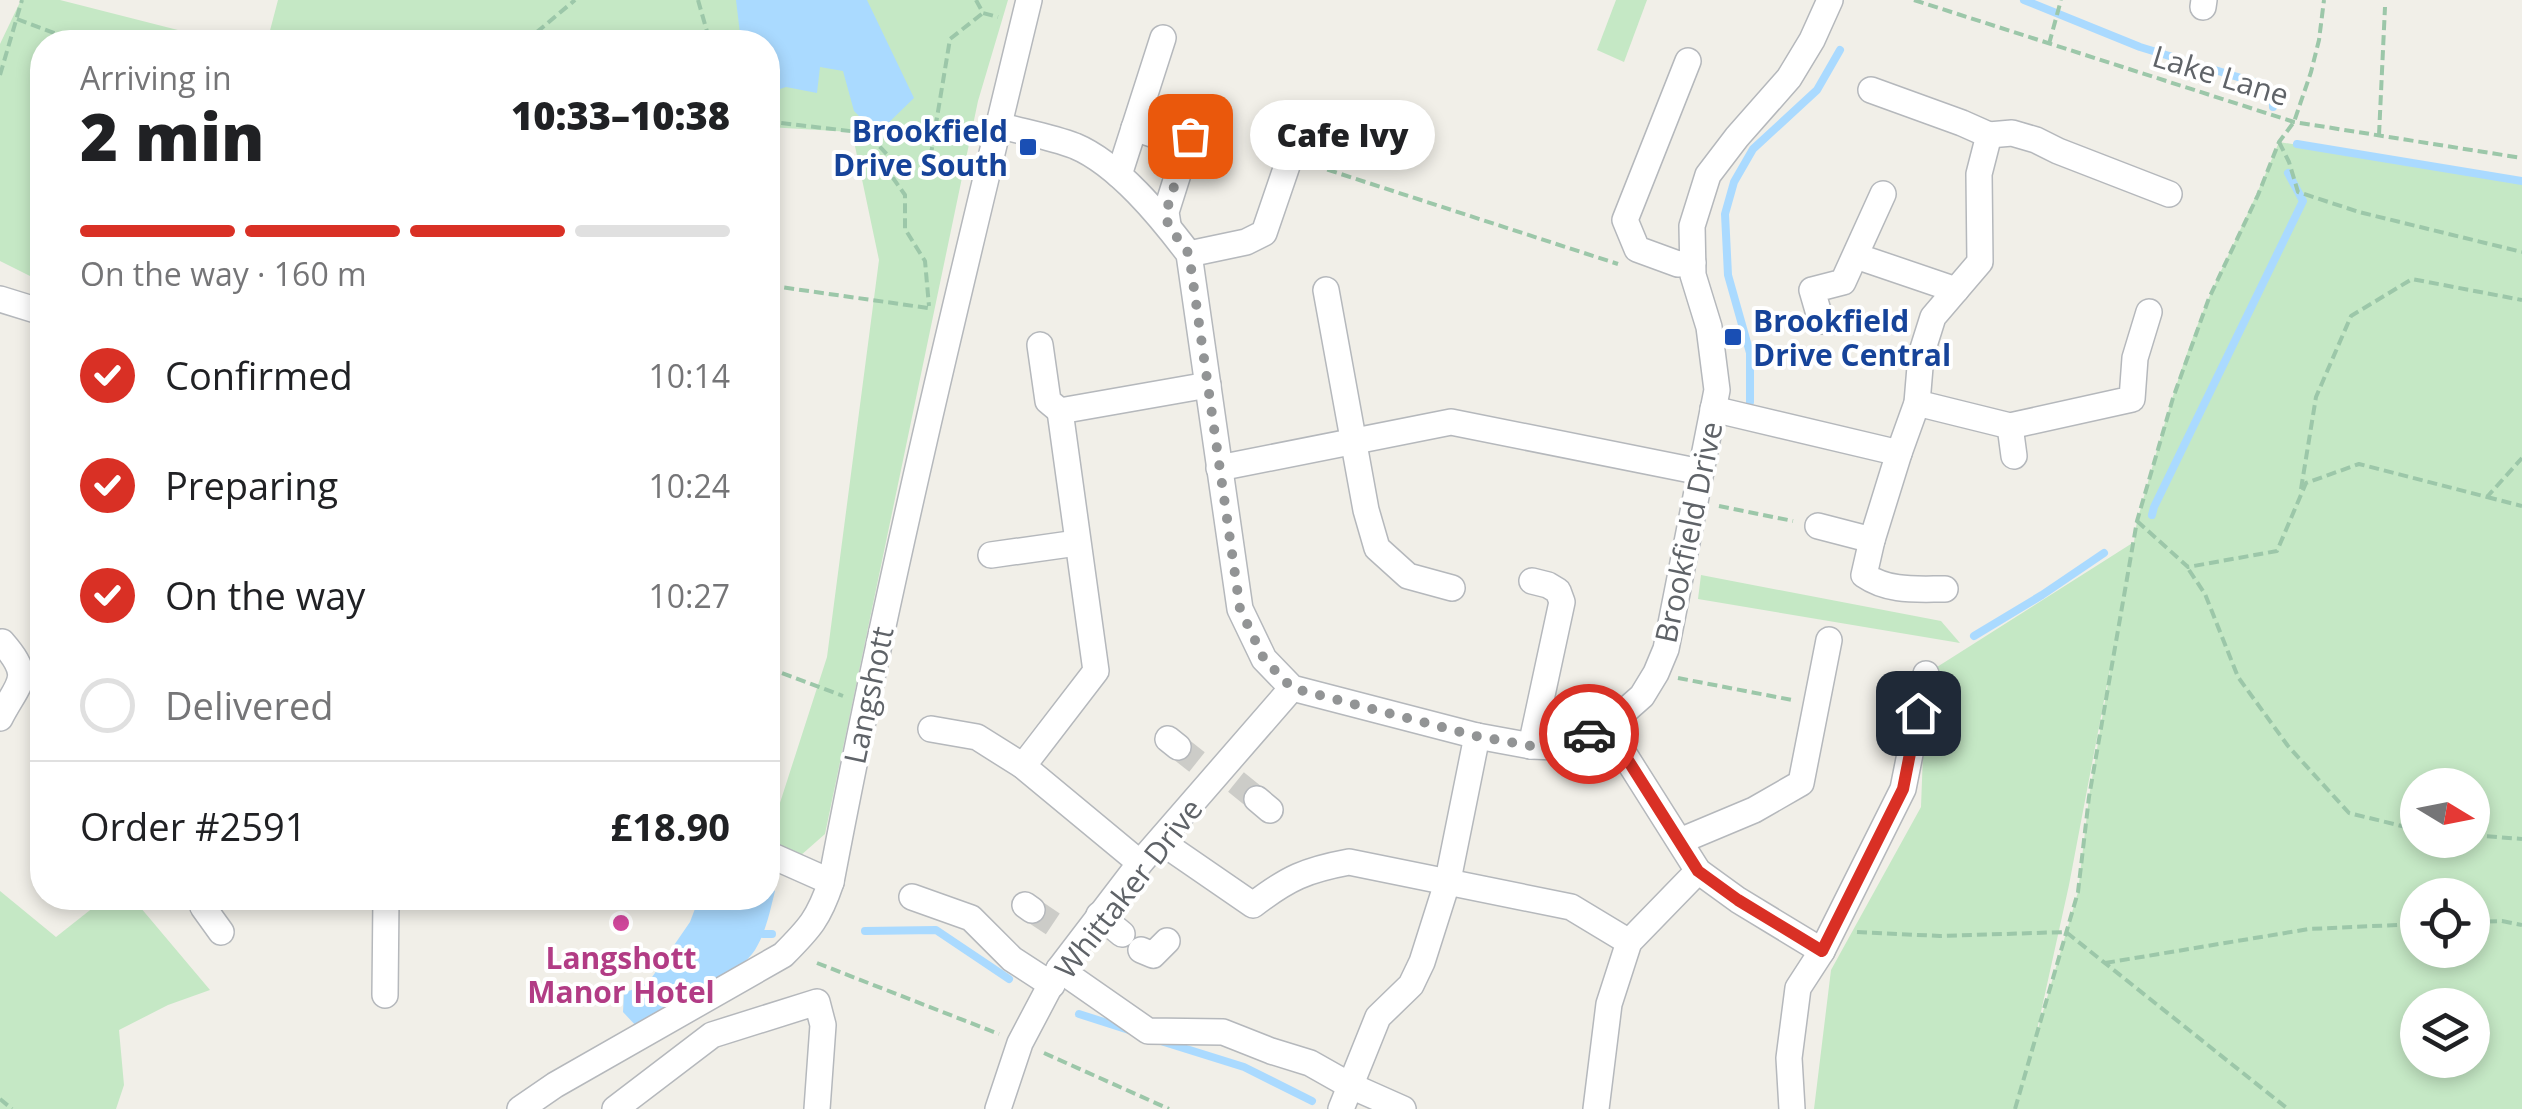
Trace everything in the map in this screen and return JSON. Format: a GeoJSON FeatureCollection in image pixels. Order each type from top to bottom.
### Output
{"type":"FeatureCollection","features":[{"type":"Feature","properties":{"kind":"street","name":"Brookfield Drive"},"geometry":{"type":"LineString","coordinates":[[1292,688],[1476,736],[1557,748],[1607,727],[1642,696],[1666,650],[1717,390],[1711,343],[1694,274],[1692,226],[1708,175],[1789,78],[1830,0]]}},
{"type":"Feature","properties":{"kind":"street","name":"Langshott"},"geometry":{"type":"LineString","coordinates":[[520,1109],[555,1085],[783,955],[812,927],[822,909],[831,882],[941,310],[998,125],[1026,12]]}},
{"type":"Feature","properties":{"kind":"street"},"geometry":{"type":"LineString","coordinates":[[1119,174],[1163,38]]}},
{"type":"Feature","properties":{"kind":"street"},"geometry":{"type":"LineString","coordinates":[[1688,60],[1624,220],[1637,249],[1678,264],[1693,263]]}},
{"type":"Feature","properties":{"kind":"street"},"geometry":{"type":"LineString","coordinates":[[1871,90],[1989,135],[2012,134],[2036,140],[2169,194]]}},
{"type":"Feature","properties":{"kind":"street"},"geometry":{"type":"LineString","coordinates":[[998,125],[1076,147],[1119,174],[1168,225],[1189,254],[1240,609],[1264,659],[1292,688]]}},
{"type":"Feature","properties":{"kind":"street"},"geometry":{"type":"LineString","coordinates":[[1134,128],[1189,141],[1166,212],[1168,225]]}},
{"type":"Feature","properties":{"kind":"street"},"geometry":{"type":"LineString","coordinates":[[1944,589],[1897,589],[1864,575],[1916,403],[1921,355],[1933,317],[1980,262],[1979,174],[1989,135]]}},
{"type":"Feature","properties":{"kind":"street"},"geometry":{"type":"LineString","coordinates":[[1189,254],[1246,242],[1264,233],[1290,157]]}},
{"type":"Feature","properties":{"kind":"street"},"geometry":{"type":"LineString","coordinates":[[1821,321],[1812,290],[1843,282],[1883,194]]}},
{"type":"Feature","properties":{"kind":"street"},"geometry":{"type":"LineString","coordinates":[[1856,256],[1956,290]]}},
{"type":"Feature","properties":{"kind":"street"},"geometry":{"type":"LineString","coordinates":[[1326,290],[1366,510],[1377,548],[1408,576],[1452,588]]}},
{"type":"Feature","properties":{"kind":"street"},"geometry":{"type":"LineString","coordinates":[[0,298],[30,308]]}},
{"type":"Feature","properties":{"kind":"street"},"geometry":{"type":"LineString","coordinates":[[1916,403],[2010,426],[2132,399],[2135,358],[2149,312]]}},
{"type":"Feature","properties":{"kind":"street"},"geometry":{"type":"LineString","coordinates":[[1023,766],[1096,670],[1060,412],[1048,400],[1040,345]]}},
{"type":"Feature","properties":{"kind":"street"},"geometry":{"type":"LineString","coordinates":[[1060,412],[1208,384]]}},
{"type":"Feature","properties":{"kind":"street"},"geometry":{"type":"LineString","coordinates":[[1714,408],[1899,454]]}},
{"type":"Feature","properties":{"kind":"street"},"geometry":{"type":"LineString","coordinates":[[1219,468],[1451,422],[1701,472]]}},
{"type":"Feature","properties":{"kind":"street"},"geometry":{"type":"LineString","coordinates":[[2010,426],[2014,456]]}},
{"type":"Feature","properties":{"kind":"street"},"geometry":{"type":"LineString","coordinates":[[1818,526],[1872,540]]}},
{"type":"Feature","properties":{"kind":"street"},"geometry":{"type":"LineString","coordinates":[[991,555],[1078,542]]}},
{"type":"Feature","properties":{"kind":"street"},"geometry":{"type":"LineString","coordinates":[[1531,746],[1562,602],[1558,591],[1532,581]]}},
{"type":"Feature","properties":{"kind":"street"},"geometry":{"type":"LineString","coordinates":[[1680,841],[1754,810],[1801,782],[1829,640]]}},
{"type":"Feature","properties":{"kind":"street"},"geometry":{"type":"LineString","coordinates":[[2,642],[30,681]]}},
{"type":"Feature","properties":{"kind":"street"},"geometry":{"type":"LineString","coordinates":[[1792,1109],[1789,1058],[1798,988],[1827,941],[1903,789],[1926,674]]}},
{"type":"Feature","properties":{"kind":"street"},"geometry":{"type":"LineString","coordinates":[[0,718],[30,685]]}},
{"type":"Feature","properties":{"kind":"street","name":"Whittaker Drive"},"geometry":{"type":"LineString","coordinates":[[998,1109],[1020,1043],[1056,977],[1071,936],[1099,915],[1160,841],[1203,763],[1292,688]]}},
{"type":"Feature","properties":{"kind":"street"},"geometry":{"type":"LineString","coordinates":[[1607,727],[1698,871],[1738,900],[1827,941]]}},
{"type":"Feature","properties":{"kind":"street"},"geometry":{"type":"LineString","coordinates":[[931,729],[977,737],[1023,766],[1140,863]]}},
{"type":"Feature","properties":{"kind":"street"},"geometry":{"type":"LineString","coordinates":[[1345,1097],[1378,1017],[1411,984],[1422,962],[1448,880],[1476,736]]}},
{"type":"Feature","properties":{"kind":"street"},"geometry":{"type":"LineString","coordinates":[[1160,841],[1253,905],[1283,882],[1316,868],[1350,862],[1571,907],[1629,942]]}},
{"type":"Feature","properties":{"kind":"street"},"geometry":{"type":"LineString","coordinates":[[780,859],[831,882]]}},
{"type":"Feature","properties":{"kind":"street"},"geometry":{"type":"LineString","coordinates":[[1596,1109],[1609,1004],[1629,942],[1698,871]]}},
{"type":"Feature","properties":{"kind":"street"},"geometry":{"type":"LineString","coordinates":[[912,898],[971,918],[1012,959],[1056,977],[1148,1031],[1222,1032],[1310,1063],[1345,1097],[1403,1109]]}},
{"type":"Feature","properties":{"kind":"street"},"geometry":{"type":"LineString","coordinates":[[206,910],[222,932]]}},
{"type":"Feature","properties":{"kind":"street"},"geometry":{"type":"LineString","coordinates":[[386,910],[386,995]]}},
{"type":"Feature","properties":{"kind":"street"},"geometry":{"type":"LineString","coordinates":[[1099,915],[1153,955],[1167,941]]}},
{"type":"Feature","properties":{"kind":"street"},"geometry":{"type":"LineString","coordinates":[[614,1109],[712,1035],[817,1002],[823,1025],[817,1109]]}},
{"type":"Feature","properties":{"kind":"path"},"geometry":{"type":"LineString","coordinates":[[0,75],[22,0]]}},
{"type":"Feature","properties":{"kind":"path"},"geometry":{"type":"LineString","coordinates":[[539,30],[575,0]]}},
{"type":"Feature","properties":{"kind":"path"},"geometry":{"type":"LineString","coordinates":[[698,0],[707,30]]}},
{"type":"Feature","properties":{"kind":"path"},"geometry":{"type":"LineString","coordinates":[[976,0],[983,13]]}},
{"type":"Feature","properties":{"kind":"path","name":"Lake Lane"},"geometry":{"type":"LineString","coordinates":[[1914,0],[2294,122],[2522,158]]}},
{"type":"Feature","properties":{"kind":"path"},"geometry":{"type":"LineString","coordinates":[[2049,45],[2060,0]]}},
{"type":"Feature","properties":{"kind":"path"},"geometry":{"type":"LineString","coordinates":[[2015,1109],[2078,892],[2089,797],[2137,521],[2173,398],[2209,298],[2280,142],[2294,122],[2312,72],[2324,0]]}},
{"type":"Feature","properties":{"kind":"path"},"geometry":{"type":"LineString","coordinates":[[2379,135],[2386,7]]}},
{"type":"Feature","properties":{"kind":"path"},"geometry":{"type":"LineString","coordinates":[[894,162],[930,160],[950,39],[983,13],[1026,12]]}},
{"type":"Feature","properties":{"kind":"path"},"geometry":{"type":"LineString","coordinates":[[17,19],[46,30]]}},
{"type":"Feature","properties":{"kind":"path"},"geometry":{"type":"LineString","coordinates":[[780,122],[867,133],[894,162],[893,178],[905,195],[905,229],[926,260],[941,310],[780,287]]}},
{"type":"Feature","properties":{"kind":"path"},"geometry":{"type":"LineString","coordinates":[[2280,142],[2298,192],[2359,212],[2522,252]]}},
{"type":"Feature","properties":{"kind":"path"},"geometry":{"type":"LineString","coordinates":[[1290,157],[1624,266]]}},
{"type":"Feature","properties":{"kind":"path"},"geometry":{"type":"LineString","coordinates":[[2299,500],[2316,397],[2351,316],[2412,278],[2522,300]]}},
{"type":"Feature","properties":{"kind":"path"},"geometry":{"type":"LineString","coordinates":[[2487,497],[2522,458]]}},
{"type":"Feature","properties":{"kind":"path"},"geometry":{"type":"LineString","coordinates":[[2188,568],[2278,551],[2306,483],[2359,464],[2522,506]]}},
{"type":"Feature","properties":{"kind":"path"},"geometry":{"type":"LineString","coordinates":[[1695,502],[1818,526]]}},
{"type":"Feature","properties":{"kind":"path"},"geometry":{"type":"LineString","coordinates":[[2137,521],[2188,568],[2205,594],[2238,678],[2288,746],[2349,814],[2400,826]]}},
{"type":"Feature","properties":{"kind":"path"},"geometry":{"type":"LineString","coordinates":[[780,672],[866,704]]}},
{"type":"Feature","properties":{"kind":"path"},"geometry":{"type":"LineString","coordinates":[[1656,674],[1816,704]]}},
{"type":"Feature","properties":{"kind":"path"},"geometry":{"type":"LineString","coordinates":[[2490,837],[2522,840]]}},
{"type":"Feature","properties":{"kind":"path"},"geometry":{"type":"LineString","coordinates":[[2490,921],[2522,925]]}},
{"type":"Feature","properties":{"kind":"path"},"geometry":{"type":"LineString","coordinates":[[2105,962],[2308,929],[2400,925]]}},
{"type":"Feature","properties":{"kind":"path"},"geometry":{"type":"LineString","coordinates":[[812,927],[817,963],[1020,1043],[1169,1109]]}},
{"type":"Feature","properties":{"kind":"path"},"geometry":{"type":"LineString","coordinates":[[1827,941],[2066,932],[2288,1109]]}},
{"type":"Feature","properties":{"kind":"path"},"geometry":{"type":"LineString","coordinates":[[0,1099],[12,1109]]}},
{"type":"Feature","properties":{"kind":"green space"},"geometry":{"type":"Polygon","coordinates":[[[21,0],[60,0],[178,30],[30,30],[30,276],[0,261],[0,44],[21,0]]]}},
{"type":"Feature","properties":{"kind":"green space"},"geometry":{"type":"Polygon","coordinates":[[[278,0],[1008,0],[978,101],[825,834],[800,856],[780,849],[780,803],[827,657],[879,260],[852,132],[780,128],[780,30],[270,30],[278,0]]]}},
{"type":"Feature","properties":{"kind":"green space"},"geometry":{"type":"Polygon","coordinates":[[[1616,0],[1647,0],[1624,62],[1597,50],[1616,0]]]}},
{"type":"Feature","properties":{"kind":"green space"},"geometry":{"type":"Polygon","coordinates":[[[2279,142],[2522,181],[2522,1109],[1814,1109],[1831,970],[1921,807],[1926,674],[2134,542],[2170,407],[2210,295],[2279,142]],[[2113,653],[2069,885],[2035,1039],[2078,892],[2113,653]]]}},
{"type":"Feature","properties":{"kind":"green space"},"geometry":{"type":"Polygon","coordinates":[[[1701,575],[1941,621],[1960,643],[1698,599],[1701,575]]]}},
{"type":"Feature","properties":{"kind":"green space"},"geometry":{"type":"Polygon","coordinates":[[[0,891],[56,937],[90,910],[143,910],[210,990],[168,1005],[119,1030],[124,1085],[116,1109],[0,1109],[0,891]]]}},
{"type":"Feature","properties":{"kind":"water"},"geometry":{"type":"Polygon","coordinates":[[[736,0],[867,0],[914,98],[877,134],[854,111],[843,71],[820,67],[817,93],[780,89],[780,30],[740,30],[736,0]]]}},
{"type":"Feature","properties":{"kind":"water"},"geometry":{"type":"Polygon","coordinates":[[[694,910],[770,910],[759,943],[747,960],[638,1028],[623,1012],[624,993],[648,983],[694,910]]]}},
{"type":"Feature","properties":{"kind":"waterway"},"geometry":{"type":"LineString","coordinates":[[2024,0],[2140,47],[2267,86],[2273,107]]}},
{"type":"Feature","properties":{"kind":"waterway"},"geometry":{"type":"LineString","coordinates":[[1750,402],[1750,353],[1728,275],[1725,214],[1734,182],[1753,149],[1817,90],[1840,50]]}},
{"type":"Feature","properties":{"kind":"waterway"},"geometry":{"type":"LineString","coordinates":[[2297,144],[2522,181]]}},
{"type":"Feature","properties":{"kind":"waterway"},"geometry":{"type":"LineString","coordinates":[[2152,515],[2303,201],[2288,173]]}},
{"type":"Feature","properties":{"kind":"waterway"},"geometry":{"type":"LineString","coordinates":[[1974,636],[2104,553]]}},
{"type":"Feature","properties":{"kind":"waterway"},"geometry":{"type":"LineString","coordinates":[[865,931],[936,930],[1009,979]]}},
{"type":"Feature","properties":{"kind":"waterway"},"geometry":{"type":"LineString","coordinates":[[763,934],[772,934]]}},
{"type":"Feature","properties":{"kind":"waterway"},"geometry":{"type":"LineString","coordinates":[[1079,1014],[1132,1031]]}},
{"type":"Feature","properties":{"kind":"waterway"},"geometry":{"type":"LineString","coordinates":[[1164,1042],[1244,1067],[1312,1101]]}},
{"type":"Feature","properties":{"kind":"tunnel"},"geometry":{"type":"LineString","coordinates":[[1178,747],[1197,762]]}},
{"type":"Feature","properties":{"kind":"tunnel"},"geometry":{"type":"LineString","coordinates":[[1236,782],[1257,799]]}},
{"type":"Feature","properties":{"kind":"tunnel"},"geometry":{"type":"LineString","coordinates":[[1032,910],[1062,930]]}},
{"type":"Feature","properties":{"kind":"way so far"},"geometry":{"type":"LineString","coordinates":[[1190,136],[1166,212],[1168,225],[1189,254],[1240,609],[1264,659],[1292,688],[1476,736],[1557,748],[1589,734]]}},
{"type":"Feature","properties":{"kind":"place","name":"Cafe Ivy"},"geometry":{"type":"Point","coordinates":[1190,136]}},
{"type":"Feature","properties":{"kind":"place","name":"Brookfield Drive South"},"geometry":{"type":"Point","coordinates":[1028,147]}},
{"type":"Feature","properties":{"kind":"place","name":"Brookfield Drive Central"},"geometry":{"type":"Point","coordinates":[1733,337]}},
{"type":"Feature","properties":{"kind":"place","name":"Langshott Manor Hotel"},"geometry":{"type":"Point","coordinates":[621,923]}},
{"type":"Feature","properties":{"kind":"route"},"geometry":{"type":"LineString","coordinates":[[1589,734],[1607,727],[1698,871],[1822,951],[1903,789],[1918,713]]}}]}
